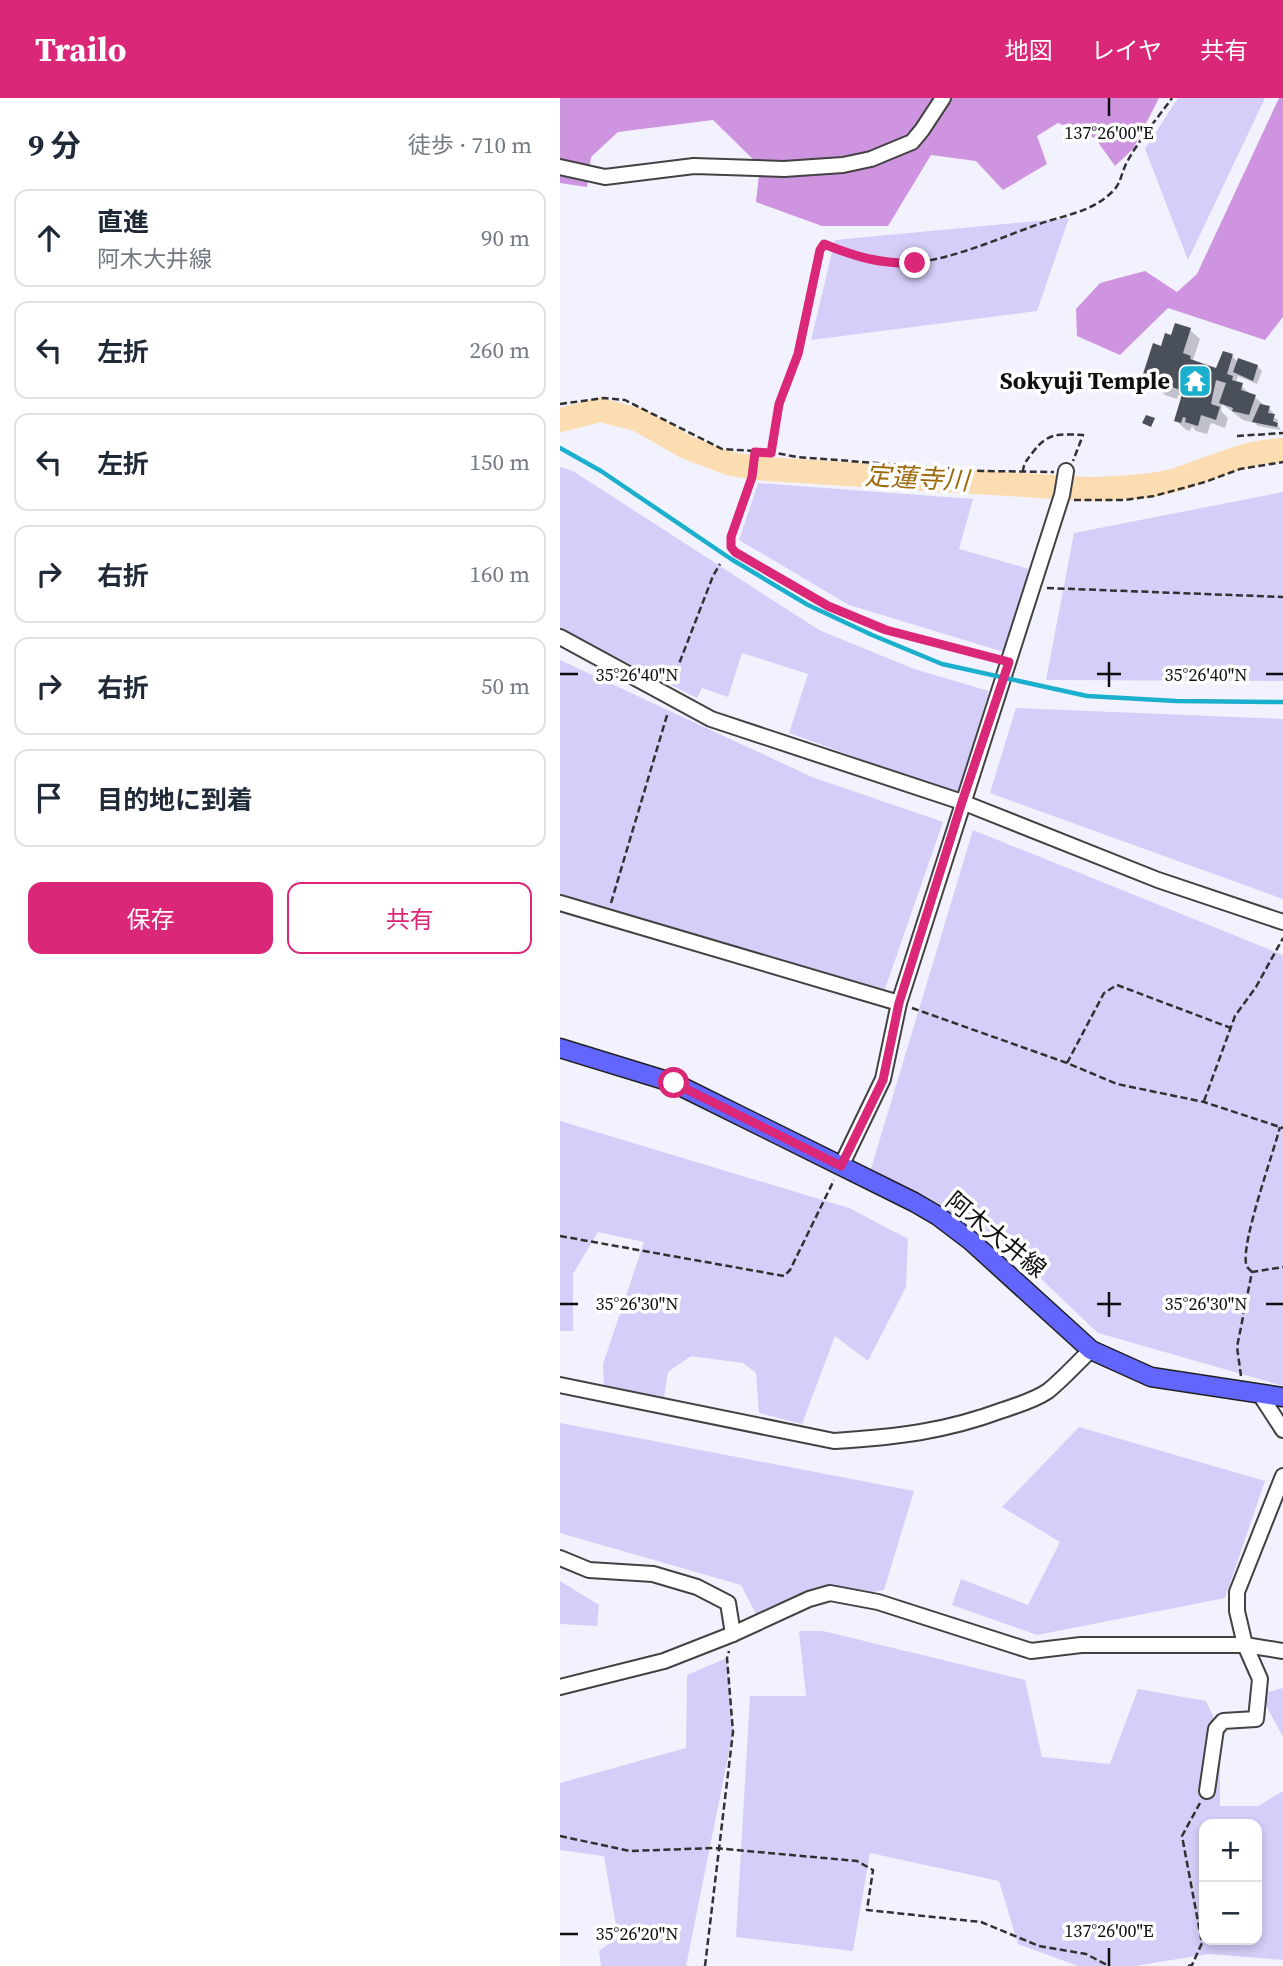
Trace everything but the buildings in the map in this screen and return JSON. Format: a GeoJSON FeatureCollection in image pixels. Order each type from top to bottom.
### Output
{"type":"FeatureCollection","features":[{"type":"Feature","properties":{"kind":"main road","name":"阿木大井線"},"geometry":{"type":"LineString","coordinates":[[561,1053],[674,1083],[915,1202],[958,1231],[1091,1350],[1151,1377],[1283,1397]]}},
{"type":"Feature","properties":{"kind":"street"},"geometry":{"type":"LineString","coordinates":[[560,167],[605,177],[694,166],[784,169],[843,165],[871,159],[912,142],[943,98]]}},
{"type":"Feature","properties":{"kind":"street"},"geometry":{"type":"LineString","coordinates":[[841,1166],[883,1080],[899,1003],[1061,498],[1066,471]]}},
{"type":"Feature","properties":{"kind":"street"},"geometry":{"type":"LineString","coordinates":[[560,637],[712,719],[962,802],[1158,880],[1283,922]]}},
{"type":"Feature","properties":{"kind":"street"},"geometry":{"type":"LineString","coordinates":[[560,903],[899,1003]]}},
{"type":"Feature","properties":{"kind":"street"},"geometry":{"type":"LineString","coordinates":[[560,1385],[834,1441],[931,1432],[979,1419],[1047,1392],[1091,1350]]}},
{"type":"Feature","properties":{"kind":"street"},"geometry":{"type":"LineString","coordinates":[[1251,1392],[1283,1430]]}},
{"type":"Feature","properties":{"kind":"street"},"geometry":{"type":"LineString","coordinates":[[1207,1791],[1216,1729],[1223,1721],[1256,1719],[1260,1679],[1245,1645],[1237,1611],[1237,1592],[1283,1476]]}},
{"type":"Feature","properties":{"kind":"street"},"geometry":{"type":"LineString","coordinates":[[560,1558],[589,1570],[653,1574],[697,1587],[728,1603],[733,1634]]}},
{"type":"Feature","properties":{"kind":"street"},"geometry":{"type":"LineString","coordinates":[[560,1687],[664,1661],[733,1634],[809,1599],[830,1593],[878,1602],[1031,1651],[1081,1645],[1245,1645],[1283,1651]]}},
{"type":"Feature","properties":{"kind":"path"},"geometry":{"type":"LineString","coordinates":[[771,453],[779,404],[798,354],[820,250],[824,244],[852,256],[888,264],[915,263],[994,242],[1076,214],[1112,193],[1120,182],[1125,165],[1172,98]]}},
{"type":"Feature","properties":{"kind":"path"},"geometry":{"type":"LineString","coordinates":[[560,404],[604,398],[625,400],[722,449],[797,457],[1023,472],[1066,471],[1083,435],[1060,434],[1042,439],[1023,465],[1023,472]]}},
{"type":"Feature","properties":{"kind":"path"},"geometry":{"type":"LineString","coordinates":[[1237,436],[1283,433]]}},
{"type":"Feature","properties":{"kind":"path"},"geometry":{"type":"LineString","coordinates":[[755,452],[752,477],[731,537],[731,547],[735,552],[802,592],[886,630],[1009,662]]}},
{"type":"Feature","properties":{"kind":"path"},"geometry":{"type":"LineString","coordinates":[[1061,498],[1124,500],[1154,496],[1240,469],[1283,462]]}},
{"type":"Feature","properties":{"kind":"path"},"geometry":{"type":"LineString","coordinates":[[607,917],[670,696],[713,576],[720,564]]}},
{"type":"Feature","properties":{"kind":"path"},"geometry":{"type":"LineString","coordinates":[[1033,587],[1283,597]]}},
{"type":"Feature","properties":{"kind":"path"},"geometry":{"type":"LineString","coordinates":[[1204,1102],[1235,1016],[1256,986],[1283,938]]}},
{"type":"Feature","properties":{"kind":"path"},"geometry":{"type":"LineString","coordinates":[[1067,1063],[1104,993],[1117,985],[1231,1028]]}},
{"type":"Feature","properties":{"kind":"path"},"geometry":{"type":"LineString","coordinates":[[899,1003],[1067,1063],[1117,1084],[1204,1102],[1282,1127],[1250,1232],[1246,1261],[1252,1272]]}},
{"type":"Feature","properties":{"kind":"path"},"geometry":{"type":"LineString","coordinates":[[560,1236],[784,1276],[790,1270],[841,1166]]}},
{"type":"Feature","properties":{"kind":"path"},"geometry":{"type":"LineString","coordinates":[[1252,1272],[1283,1267]]}},
{"type":"Feature","properties":{"kind":"path"},"geometry":{"type":"LineString","coordinates":[[1251,1392],[1237,1347],[1252,1272]]}},
{"type":"Feature","properties":{"kind":"path"},"geometry":{"type":"LineString","coordinates":[[705,1966],[733,1732],[727,1658],[733,1634]]}},
{"type":"Feature","properties":{"kind":"path"},"geometry":{"type":"LineString","coordinates":[[1188,1966],[1192,1965],[1202,1943],[1182,1836],[1207,1791]]}},
{"type":"Feature","properties":{"kind":"path"},"geometry":{"type":"LineString","coordinates":[[560,1836],[630,1850],[714,1848],[857,1861],[873,1870],[867,1910],[981,1922],[1039,1946],[1086,1954],[1110,1966]]}},
{"type":"Feature","properties":{"kind":"shaded area"},"geometry":{"type":"Polygon","coordinates":[[[560,98],[1159,98],[1133,149],[1115,166],[1095,138],[1058,123],[1037,136],[1047,164],[1003,190],[976,161],[931,155],[888,226],[822,226],[756,202],[760,166],[713,120],[618,132],[591,157],[587,187],[560,183],[560,98]]]}},
{"type":"Feature","properties":{"kind":"shaded area"},"geometry":{"type":"Polygon","coordinates":[[[1178,98],[1265,98],[1188,260],[1145,149],[1178,98]]]}},
{"type":"Feature","properties":{"kind":"shaded area"},"geometry":{"type":"Polygon","coordinates":[[[1279,98],[1283,98],[1283,317],[1265,340],[1168,308],[1120,355],[1077,336],[1076,309],[1100,283],[1145,271],[1177,292],[1197,274],[1279,98]]]}},
{"type":"Feature","properties":{"kind":"shaded area"},"geometry":{"type":"Polygon","coordinates":[[[1069,218],[1037,311],[811,340],[835,240],[1069,218]]]}},
{"type":"Feature","properties":{"kind":"shaded area"},"geometry":{"type":"Polygon","coordinates":[[[560,467],[573,471],[819,630],[914,669],[989,691],[958,794],[789,733],[808,674],[742,653],[728,697],[702,688],[697,698],[560,629],[560,467]]]}},
{"type":"Feature","properties":{"kind":"shaded area"},"geometry":{"type":"Polygon","coordinates":[[[758,483],[973,499],[959,549],[1029,569],[1004,652],[849,605],[739,540],[758,483]]]}},
{"type":"Feature","properties":{"kind":"shaded area"},"geometry":{"type":"Polygon","coordinates":[[[1283,492],[1283,681],[1046,680],[1074,533],[1283,492]]]}},
{"type":"Feature","properties":{"kind":"shaded area"},"geometry":{"type":"Polygon","coordinates":[[[560,660],[812,777],[943,822],[885,989],[560,897],[560,660]]]}},
{"type":"Feature","properties":{"kind":"shaded area"},"geometry":{"type":"Polygon","coordinates":[[[1016,708],[1283,719],[1283,899],[990,793],[1016,708]]]}},
{"type":"Feature","properties":{"kind":"shaded area"},"geometry":{"type":"Polygon","coordinates":[[[973,830],[1283,955],[1283,1386],[1098,1333],[1002,1242],[870,1172],[973,830]]]}},
{"type":"Feature","properties":{"kind":"shaded area"},"geometry":{"type":"Polygon","coordinates":[[[560,1121],[849,1208],[908,1239],[906,1287],[868,1361],[835,1336],[802,1424],[759,1413],[756,1373],[743,1363],[691,1356],[668,1372],[664,1398],[604,1385],[603,1364],[644,1242],[598,1232],[573,1274],[573,1331],[560,1331],[560,1121]]]}},
{"type":"Feature","properties":{"kind":"shaded area"},"geometry":{"type":"Polygon","coordinates":[[[560,1423],[914,1491],[884,1590],[756,1614],[741,1585],[560,1533],[560,1423]]]}},
{"type":"Feature","properties":{"kind":"shaded area"},"geometry":{"type":"Polygon","coordinates":[[[1079,1427],[1265,1481],[1225,1598],[1037,1635],[952,1605],[961,1579],[1028,1605],[1060,1542],[1002,1507],[1079,1427]]]}},
{"type":"Feature","properties":{"kind":"shaded area"},"geometry":{"type":"Polygon","coordinates":[[[560,1581],[599,1605],[597,1626],[560,1624],[560,1581]]]}},
{"type":"Feature","properties":{"kind":"shaded area"},"geometry":{"type":"Polygon","coordinates":[[[799,1631],[823,1631],[1025,1680],[1042,1757],[1110,1764],[1138,1689],[1206,1701],[1220,1731],[1220,1806],[1258,1806],[1283,1791],[1283,1960],[1208,1954],[1135,1966],[1078,1966],[1018,1944],[999,1881],[870,1853],[853,1951],[736,1937],[750,1696],[806,1696],[799,1631]]]}},
{"type":"Feature","properties":{"kind":"shaded area"},"geometry":{"type":"Polygon","coordinates":[[[727,1658],[733,1732],[686,1966],[601,1966],[599,1951],[618,1937],[604,1856],[560,1850],[560,1783],[686,1748],[687,1675],[727,1658]]]}},
{"type":"Feature","properties":{"kind":"shaded area"},"geometry":{"type":"Polygon","coordinates":[[[1283,1688],[1283,1737],[1260,1694],[1283,1688]]]}},
{"type":"Feature","properties":{"kind":"waterway","name":"定蓮寺川"},"geometry":{"type":"LineString","coordinates":[[560,420],[600,410],[639,420],[686,447],[731,464],[766,469],[1087,489],[1168,482],[1243,457],[1283,450]]}},
{"type":"Feature","properties":{"kind":"railway"},"geometry":{"type":"LineString","coordinates":[[560,448],[601,471],[731,559],[808,605],[942,664],[1087,696],[1176,701],[1283,702]]}},
{"type":"Feature","properties":{"kind":"place","name":"Sokyuji Temple"},"geometry":{"type":"Point","coordinates":[1195,381]}},
{"type":"Feature","properties":{"kind":"route"},"geometry":{"type":"LineString","coordinates":[[674,1083],[841,1166],[883,1080],[899,1003],[1009,662],[886,630],[828,606],[735,552],[731,547],[731,537],[752,477],[755,452],[771,453],[779,404],[798,354],[820,250],[824,244],[852,256],[888,264],[915,263]]}}]}
